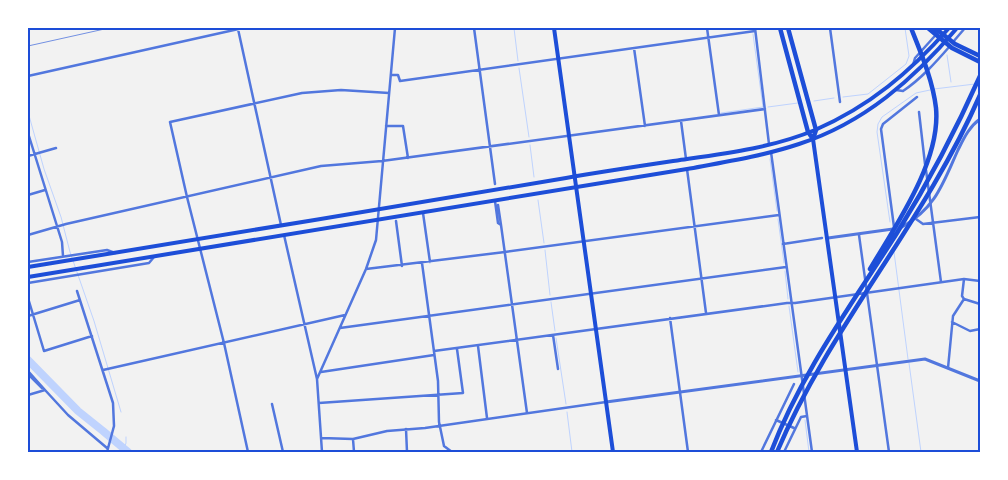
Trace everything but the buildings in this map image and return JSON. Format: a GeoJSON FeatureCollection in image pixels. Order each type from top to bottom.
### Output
{"type":"FeatureCollection","features":[{"type":"Feature","properties":{"kind":"highway"},"geometry":{"type":"LineString","coordinates":[[780,28],[808,132],[813,139]]}},
{"type":"Feature","properties":{"kind":"highway"},"geometry":{"type":"LineString","coordinates":[[788,28],[816,130],[813,139]]}},
{"type":"Feature","properties":{"kind":"highway"},"geometry":{"type":"LineString","coordinates":[[771,452],[796,396],[905,208],[932,151],[936,128],[936,107],[928,75],[911,28]]}},
{"type":"Feature","properties":{"kind":"highway"},"geometry":{"type":"LineString","coordinates":[[928,28],[952,48],[980,62]]}},
{"type":"Feature","properties":{"kind":"highway"},"geometry":{"type":"LineString","coordinates":[[935,28],[955,44],[980,56]]}},
{"type":"Feature","properties":{"kind":"highway"},"geometry":{"type":"LineString","coordinates":[[846,312],[920,195],[964,112],[980,76]]}},
{"type":"Feature","properties":{"kind":"highway"},"geometry":{"type":"LineString","coordinates":[[959,140],[980,95]]}},
{"type":"Feature","properties":{"kind":"highway"},"geometry":{"type":"LineString","coordinates":[[777,452],[823,360],[927,198],[980,101]]}},
{"type":"Feature","properties":{"kind":"main road"},"geometry":{"type":"LineString","coordinates":[[554,28],[613,452]]}},
{"type":"Feature","properties":{"kind":"main road"},"geometry":{"type":"LineString","coordinates":[[28,267],[769,144],[816,130],[861,106],[899,80],[949,28]]}},
{"type":"Feature","properties":{"kind":"main road"},"geometry":{"type":"LineString","coordinates":[[28,277],[687,168],[770,152],[813,139],[865,113],[919,70],[957,28]]}},
{"type":"Feature","properties":{"kind":"main road"},"geometry":{"type":"LineString","coordinates":[[813,139],[857,452]]}},
{"type":"Feature","properties":{"kind":"street"},"geometry":{"type":"LineString","coordinates":[[28,76],[243,28]]}},
{"type":"Feature","properties":{"kind":"street"},"geometry":{"type":"LineString","coordinates":[[317,380],[366,269],[376,240],[395,28]]}},
{"type":"Feature","properties":{"kind":"street"},"geometry":{"type":"LineString","coordinates":[[474,28],[495,184]]}},
{"type":"Feature","properties":{"kind":"street"},"geometry":{"type":"LineString","coordinates":[[708,28],[720,116]]}},
{"type":"Feature","properties":{"kind":"street"},"geometry":{"type":"LineString","coordinates":[[830,28],[840,102]]}},
{"type":"Feature","properties":{"kind":"street"},"geometry":{"type":"LineString","coordinates":[[913,66],[915,58],[942,28]]}},
{"type":"Feature","properties":{"kind":"street"},"geometry":{"type":"LineString","coordinates":[[896,90],[903,91],[927,71],[965,28]]}},
{"type":"Feature","properties":{"kind":"street"},"geometry":{"type":"LineString","coordinates":[[238,29],[281,225]]}},
{"type":"Feature","properties":{"kind":"street"},"geometry":{"type":"LineString","coordinates":[[391,75],[398,75],[400,81],[709,38],[755,29],[769,144]]}},
{"type":"Feature","properties":{"kind":"street"},"geometry":{"type":"LineString","coordinates":[[634,48],[645,126]]}},
{"type":"Feature","properties":{"kind":"street"},"geometry":{"type":"LineString","coordinates":[[248,452],[224,343],[199,249],[170,122],[302,93],[341,90],[389,93]]}},
{"type":"Feature","properties":{"kind":"street"},"geometry":{"type":"LineString","coordinates":[[894,229],[881,129],[883,124],[917,97]]}},
{"type":"Feature","properties":{"kind":"street"},"geometry":{"type":"LineString","coordinates":[[28,236],[61,225],[321,166],[408,158],[766,109]]}},
{"type":"Feature","properties":{"kind":"street"},"geometry":{"type":"LineString","coordinates":[[919,112],[941,282]]}},
{"type":"Feature","properties":{"kind":"street"},"geometry":{"type":"LineString","coordinates":[[828,238],[894,229],[916,219],[930,206],[966,134],[980,119]]}},
{"type":"Feature","properties":{"kind":"street"},"geometry":{"type":"LineString","coordinates":[[682,121],[686,159]]}},
{"type":"Feature","properties":{"kind":"street"},"geometry":{"type":"LineString","coordinates":[[386,126],[403,126],[408,158]]}},
{"type":"Feature","properties":{"kind":"street"},"geometry":{"type":"LineString","coordinates":[[28,132],[62,242],[63,256]]}},
{"type":"Feature","properties":{"kind":"street"},"geometry":{"type":"LineString","coordinates":[[28,156],[56,148]]}},
{"type":"Feature","properties":{"kind":"street"},"geometry":{"type":"LineString","coordinates":[[770,152],[812,452]]}},
{"type":"Feature","properties":{"kind":"street"},"geometry":{"type":"LineString","coordinates":[[687,168],[706,313]]}},
{"type":"Feature","properties":{"kind":"street"},"geometry":{"type":"LineString","coordinates":[[28,195],[45,190]]}},
{"type":"Feature","properties":{"kind":"street"},"geometry":{"type":"LineString","coordinates":[[495,200],[498,224],[501,225]]}},
{"type":"Feature","properties":{"kind":"street"},"geometry":{"type":"LineString","coordinates":[[498,205],[527,413]]}},
{"type":"Feature","properties":{"kind":"street"},"geometry":{"type":"LineString","coordinates":[[423,212],[430,262]]}},
{"type":"Feature","properties":{"kind":"street"},"geometry":{"type":"LineString","coordinates":[[366,269],[402,266],[779,215]]}},
{"type":"Feature","properties":{"kind":"street"},"geometry":{"type":"LineString","coordinates":[[916,219],[923,224],[932,224],[980,217]]}},
{"type":"Feature","properties":{"kind":"street"},"geometry":{"type":"LineString","coordinates":[[396,221],[402,266]]}},
{"type":"Feature","properties":{"kind":"street"},"geometry":{"type":"LineString","coordinates":[[284,235],[317,380],[322,452],[306,452]]}},
{"type":"Feature","properties":{"kind":"street"},"geometry":{"type":"LineString","coordinates":[[859,235],[889,452]]}},
{"type":"Feature","properties":{"kind":"street"},"geometry":{"type":"LineString","coordinates":[[783,244],[822,238]]}},
{"type":"Feature","properties":{"kind":"street"},"geometry":{"type":"LineString","coordinates":[[28,262],[107,250],[115,253]]}},
{"type":"Feature","properties":{"kind":"street"},"geometry":{"type":"LineString","coordinates":[[28,283],[149,263],[154,257]]}},
{"type":"Feature","properties":{"kind":"street"},"geometry":{"type":"LineString","coordinates":[[422,263],[430,315],[440,425],[445,449],[452,452]]}},
{"type":"Feature","properties":{"kind":"street"},"geometry":{"type":"LineString","coordinates":[[340,328],[786,267]]}},
{"type":"Feature","properties":{"kind":"street"},"geometry":{"type":"LineString","coordinates":[[964,279],[962,296],[964,299]]}},
{"type":"Feature","properties":{"kind":"street"},"geometry":{"type":"LineString","coordinates":[[434,351],[964,279],[980,281]]}},
{"type":"Feature","properties":{"kind":"street"},"geometry":{"type":"LineString","coordinates":[[28,370],[68,415],[108,449],[113,428],[113,404],[77,291]]}},
{"type":"Feature","properties":{"kind":"street"},"geometry":{"type":"LineString","coordinates":[[28,298],[44,351],[92,336]]}},
{"type":"Feature","properties":{"kind":"street"},"geometry":{"type":"LineString","coordinates":[[964,299],[980,304]]}},
{"type":"Feature","properties":{"kind":"street"},"geometry":{"type":"LineString","coordinates":[[948,368],[953,316],[964,299]]}},
{"type":"Feature","properties":{"kind":"street"},"geometry":{"type":"LineString","coordinates":[[28,316],[80,300]]}},
{"type":"Feature","properties":{"kind":"street"},"geometry":{"type":"LineString","coordinates":[[103,370],[346,315]]}},
{"type":"Feature","properties":{"kind":"street"},"geometry":{"type":"LineString","coordinates":[[670,318],[688,452]]}},
{"type":"Feature","properties":{"kind":"street"},"geometry":{"type":"LineString","coordinates":[[952,322],[970,331],[980,329]]}},
{"type":"Feature","properties":{"kind":"street"},"geometry":{"type":"LineString","coordinates":[[553,335],[558,369]]}},
{"type":"Feature","properties":{"kind":"street"},"geometry":{"type":"LineString","coordinates":[[478,346],[487,419]]}},
{"type":"Feature","properties":{"kind":"street"},"geometry":{"type":"LineString","coordinates":[[319,403],[463,393],[457,349]]}},
{"type":"Feature","properties":{"kind":"street"},"geometry":{"type":"LineString","coordinates":[[321,372],[434,355]]}},
{"type":"Feature","properties":{"kind":"street"},"geometry":{"type":"LineString","coordinates":[[321,438],[353,439],[387,431],[406,430],[913,360],[928,360],[980,381]]}},
{"type":"Feature","properties":{"kind":"street"},"geometry":{"type":"LineString","coordinates":[[28,374],[38,386],[45,390]]}},
{"type":"Feature","properties":{"kind":"street"},"geometry":{"type":"LineString","coordinates":[[761,452],[794,384]]}},
{"type":"Feature","properties":{"kind":"street"},"geometry":{"type":"LineString","coordinates":[[28,395],[45,390]]}},
{"type":"Feature","properties":{"kind":"street"},"geometry":{"type":"LineString","coordinates":[[272,404],[283,452]]}},
{"type":"Feature","properties":{"kind":"street"},"geometry":{"type":"LineString","coordinates":[[784,452],[801,417],[807,416]]}},
{"type":"Feature","properties":{"kind":"street"},"geometry":{"type":"LineString","coordinates":[[776,420],[794,428]]}},
{"type":"Feature","properties":{"kind":"street"},"geometry":{"type":"LineString","coordinates":[[406,430],[407,452]]}},
{"type":"Feature","properties":{"kind":"street"},"geometry":{"type":"LineString","coordinates":[[353,439],[354,452]]}},
{"type":"Feature","properties":{"kind":"waterway"},"geometry":{"type":"LineString","coordinates":[[514,28],[518,61]]}},
{"type":"Feature","properties":{"kind":"waterway"},"geometry":{"type":"LineString","coordinates":[[843,97],[868,94],[906,64],[909,56],[905,28]]}},
{"type":"Feature","properties":{"kind":"waterway"},"geometry":{"type":"LineString","coordinates":[[721,113],[763,107],[753,34]]}},
{"type":"Feature","properties":{"kind":"waterway"},"geometry":{"type":"LineString","coordinates":[[947,55],[951,82]]}},
{"type":"Feature","properties":{"kind":"waterway"},"geometry":{"type":"LineString","coordinates":[[519,68],[529,137]]}},
{"type":"Feature","properties":{"kind":"waterway"},"geometry":{"type":"LineString","coordinates":[[934,89],[975,84]]}},
{"type":"Feature","properties":{"kind":"waterway"},"geometry":{"type":"LineString","coordinates":[[890,222],[877,132],[878,124],[882,117],[916,93],[930,90]]}},
{"type":"Feature","properties":{"kind":"waterway"},"geometry":{"type":"LineString","coordinates":[[814,101],[834,98]]}},
{"type":"Feature","properties":{"kind":"waterway"},"geometry":{"type":"LineString","coordinates":[[768,107],[798,103]]}},
{"type":"Feature","properties":{"kind":"waterway"},"geometry":{"type":"LineString","coordinates":[[28,112],[44,169],[94,321],[121,412]]}},
{"type":"Feature","properties":{"kind":"waterway"},"geometry":{"type":"LineString","coordinates":[[530,145],[534,177]]}},
{"type":"Feature","properties":{"kind":"waterway"},"geometry":{"type":"LineString","coordinates":[[770,159],[777,211]]}},
{"type":"Feature","properties":{"kind":"waterway"},"geometry":{"type":"LineString","coordinates":[[538,200],[544,243]]}},
{"type":"Feature","properties":{"kind":"waterway"},"geometry":{"type":"LineString","coordinates":[[778,219],[784,263]]}},
{"type":"Feature","properties":{"kind":"waterway"},"geometry":{"type":"LineString","coordinates":[[545,250],[550,295]]}},
{"type":"Feature","properties":{"kind":"waterway"},"geometry":{"type":"LineString","coordinates":[[894,252],[908,359]]}},
{"type":"Feature","properties":{"kind":"waterway"},"geometry":{"type":"LineString","coordinates":[[785,271],[788,299]]}},
{"type":"Feature","properties":{"kind":"waterway"},"geometry":{"type":"LineString","coordinates":[[551,302],[555,331]]}},
{"type":"Feature","properties":{"kind":"waterway"},"geometry":{"type":"LineString","coordinates":[[789,306],[798,372]]}},
{"type":"Feature","properties":{"kind":"waterway"},"geometry":{"type":"LineString","coordinates":[[556,338],[566,404]]}},
{"type":"Feature","properties":{"kind":"waterway"},"geometry":{"type":"LineString","coordinates":[[28,360],[78,411],[128,452]]}},
{"type":"Feature","properties":{"kind":"waterway"},"geometry":{"type":"LineString","coordinates":[[909,363],[921,452]]}},
{"type":"Feature","properties":{"kind":"waterway"},"geometry":{"type":"LineString","coordinates":[[567,412],[572,452]]}},
{"type":"Feature","properties":{"kind":"waterway"},"geometry":{"type":"LineString","coordinates":[[805,420],[809,452]]}},
{"type":"Feature","properties":{"kind":"waterway"},"geometry":{"type":"LineString","coordinates":[[124,449],[126,437]]}},
{"type":"Feature","properties":{"kind":"railway"},"geometry":{"type":"LineString","coordinates":[[28,46],[109,28]]}}]}
